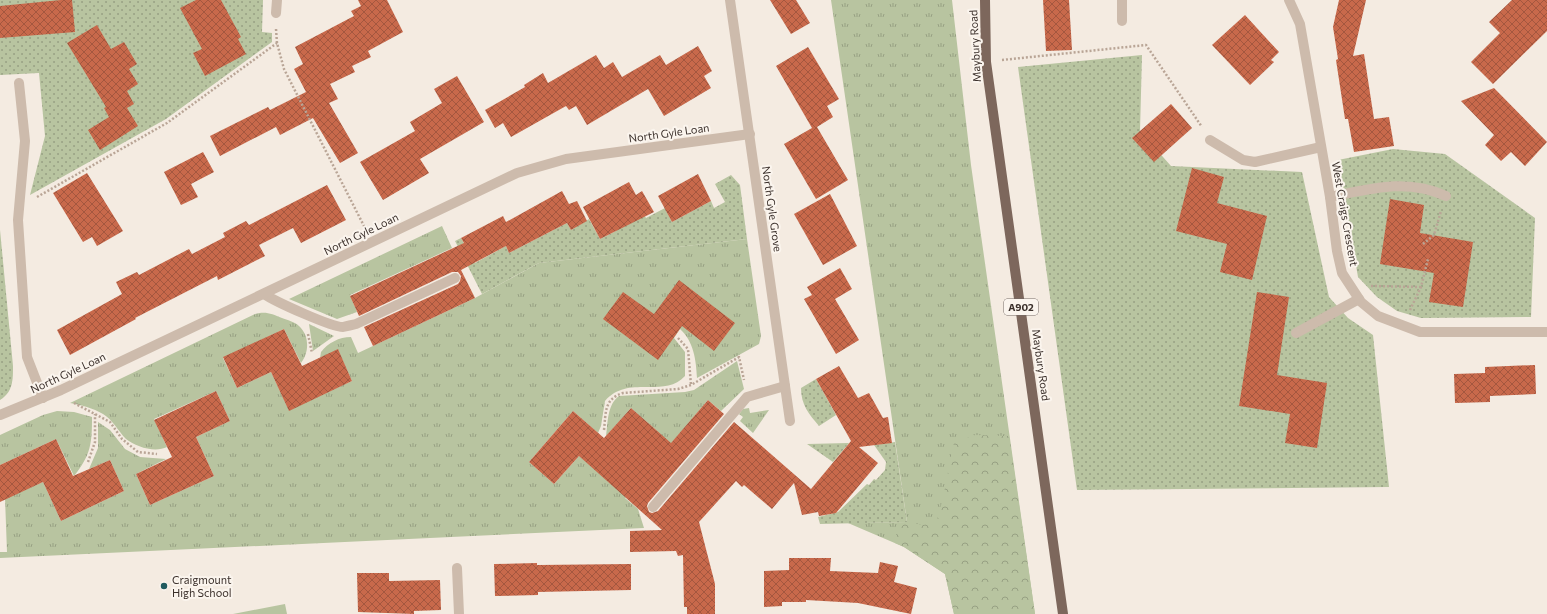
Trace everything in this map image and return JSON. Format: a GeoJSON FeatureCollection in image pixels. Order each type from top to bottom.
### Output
{"type":"FeatureCollection","features":[{"type":"Feature","properties":{"kind":"main road","name":"Maybury Road"},"geometry":{"type":"LineString","coordinates":[[985,0],[986,62],[1063,614]]}},
{"type":"Feature","properties":{"kind":"street"},"geometry":{"type":"LineString","coordinates":[[276,13],[277,0]]}},
{"type":"Feature","properties":{"kind":"street","name":"North Gyle Grove"},"geometry":{"type":"LineString","coordinates":[[730,0],[790,421]]}},
{"type":"Feature","properties":{"kind":"street"},"geometry":{"type":"LineString","coordinates":[[1122,0],[1122,21]]}},
{"type":"Feature","properties":{"kind":"street","name":"West Craigs Crescent"},"geometry":{"type":"LineString","coordinates":[[1289,0],[1300,24],[1330,197],[1337,251],[1342,273],[1349,286],[1359,299],[1378,316],[1402,327],[1420,332],[1547,332]]}},
{"type":"Feature","properties":{"kind":"street"},"geometry":{"type":"LineString","coordinates":[[19,83],[25,141],[18,220],[27,357],[43,398]]}},
{"type":"Feature","properties":{"kind":"street","name":"North Gyle Loan"},"geometry":{"type":"LineString","coordinates":[[0,414],[61,390],[517,172],[566,159],[750,134]]}},
{"type":"Feature","properties":{"kind":"street"},"geometry":{"type":"LineString","coordinates":[[1210,140],[1243,160],[1255,162],[1321,147]]}},
{"type":"Feature","properties":{"kind":"street"},"geometry":{"type":"LineString","coordinates":[[1330,197],[1394,185],[1432,190],[1446,196]]}},
{"type":"Feature","properties":{"kind":"street"},"geometry":{"type":"LineString","coordinates":[[264,294],[273,301],[304,314],[342,327],[356,324],[455,278]]}},
{"type":"Feature","properties":{"kind":"street"},"geometry":{"type":"LineString","coordinates":[[1296,333],[1359,299]]}},
{"type":"Feature","properties":{"kind":"street"},"geometry":{"type":"LineString","coordinates":[[653,507],[747,397],[785,386]]}},
{"type":"Feature","properties":{"kind":"street"},"geometry":{"type":"LineString","coordinates":[[457,568],[459,614]]}},
{"type":"Feature","properties":{"kind":"path"},"geometry":{"type":"LineString","coordinates":[[276,13],[277,43],[284,69],[372,242]]}},
{"type":"Feature","properties":{"kind":"path"},"geometry":{"type":"LineString","coordinates":[[19,208],[167,123],[277,43]]}},
{"type":"Feature","properties":{"kind":"path"},"geometry":{"type":"LineString","coordinates":[[986,62],[1146,45],[1210,140]]}},
{"type":"Feature","properties":{"kind":"path"},"geometry":{"type":"LineString","coordinates":[[1423,244],[1434,235],[1440,214]]}},
{"type":"Feature","properties":{"kind":"path"},"geometry":{"type":"LineString","coordinates":[[1402,327],[1421,287],[1428,259]]}},
{"type":"Feature","properties":{"kind":"path"},"geometry":{"type":"LineString","coordinates":[[1349,286],[1421,287]]}},
{"type":"Feature","properties":{"kind":"path"},"geometry":{"type":"LineString","coordinates":[[678,338],[688,348],[691,385]]}},
{"type":"Feature","properties":{"kind":"path"},"geometry":{"type":"LineString","coordinates":[[604,430],[607,408],[611,399],[615,395],[623,393],[678,389],[691,385],[739,357],[747,397]]}},
{"type":"Feature","properties":{"kind":"path"},"geometry":{"type":"LineString","coordinates":[[61,390],[74,404],[95,413],[110,422],[122,439],[138,452],[157,454]]}},
{"type":"Feature","properties":{"kind":"path"},"geometry":{"type":"LineString","coordinates":[[88,462],[95,442],[95,413]]}},
{"type":"Feature","properties":{"kind":"green space"},"geometry":{"type":"Polygon","coordinates":[[[0,0],[263,0],[262,32],[272,33],[272,42],[166,119],[30,195],[45,136],[39,73],[0,75],[0,0]]]}},
{"type":"Feature","properties":{"kind":"green space"},"geometry":{"type":"Polygon","coordinates":[[[831,0],[952,0],[971,165],[1035,614],[954,614],[945,574],[904,547],[848,523],[907,522],[831,0]]]}},
{"type":"Feature","properties":{"kind":"green space"},"geometry":{"type":"Polygon","coordinates":[[[1142,55],[1140,131],[1171,166],[1302,172],[1329,297],[1348,318],[1373,335],[1389,487],[1077,490],[1018,67],[1142,55]]]}},
{"type":"Feature","properties":{"kind":"green space"},"geometry":{"type":"Polygon","coordinates":[[[1393,149],[1445,154],[1535,218],[1531,317],[1421,318],[1397,311],[1377,297],[1358,277],[1338,160],[1393,149]]]}},
{"type":"Feature","properties":{"kind":"green space"},"geometry":{"type":"Polygon","coordinates":[[[731,175],[740,185],[747,239],[539,263],[482,294],[455,241],[461,238],[475,263],[506,246],[509,253],[567,223],[571,230],[589,219],[600,239],[616,231],[613,225],[641,210],[646,218],[665,208],[672,222],[711,201],[714,208],[725,202],[715,184],[731,175]]]}},
{"type":"Feature","properties":{"kind":"green space"},"geometry":{"type":"Polygon","coordinates":[[[442,226],[452,248],[350,295],[357,312],[337,319],[289,299],[442,226]]]}},
{"type":"Feature","properties":{"kind":"green space"},"geometry":{"type":"Polygon","coordinates":[[[0,230],[13,366],[10,389],[8,393],[0,400],[0,230]]]}},
{"type":"Feature","properties":{"kind":"green space"},"geometry":{"type":"Polygon","coordinates":[[[747,239],[761,336],[759,344],[697,378],[695,358],[691,345],[685,334],[680,329],[674,338],[685,352],[685,376],[676,383],[667,386],[635,387],[614,393],[605,401],[601,426],[598,433],[573,411],[529,462],[554,484],[579,456],[657,431],[631,408],[606,436],[610,409],[612,404],[619,396],[685,392],[694,390],[737,361],[744,389],[721,411],[708,400],[625,498],[638,509],[644,528],[0,558],[0,552],[7,552],[5,498],[43,482],[61,521],[124,491],[110,460],[89,469],[98,448],[98,422],[110,430],[125,449],[140,457],[166,459],[136,474],[150,505],[214,476],[196,437],[230,421],[216,391],[154,419],[167,447],[162,449],[140,447],[130,442],[110,419],[103,414],[87,407],[70,403],[255,314],[272,314],[293,322],[299,326],[303,330],[307,339],[307,350],[304,359],[301,363],[284,329],[223,358],[237,388],[271,372],[289,410],[352,381],[338,350],[320,358],[321,352],[330,343],[338,339],[351,337],[358,353],[475,298],[539,263],[747,239]]]}},
{"type":"Feature","properties":{"kind":"green space"},"geometry":{"type":"Polygon","coordinates":[[[309,324],[334,336],[313,351],[309,324]]]}},
{"type":"Feature","properties":{"kind":"green space"},"geometry":{"type":"Polygon","coordinates":[[[816,379],[836,415],[819,426],[806,409],[801,394],[801,388],[816,379]]]}},
{"type":"Feature","properties":{"kind":"green space"},"geometry":{"type":"Polygon","coordinates":[[[749,408],[750,413],[769,410],[753,433],[740,421],[743,417],[739,414],[743,409],[749,408]]]}},
{"type":"Feature","properties":{"kind":"green space"},"geometry":{"type":"Polygon","coordinates":[[[57,411],[74,412],[92,417],[91,442],[84,462],[74,476],[56,439],[0,465],[0,435],[43,415],[57,411]]]}},
{"type":"Feature","properties":{"kind":"green space"},"geometry":{"type":"Polygon","coordinates":[[[975,435],[1009,436],[1035,614],[954,614],[945,574],[904,547],[895,543],[897,530],[907,522],[923,525],[937,520],[954,443],[975,435]]]}},
{"type":"Feature","properties":{"kind":"green space"},"geometry":{"type":"Polygon","coordinates":[[[895,442],[907,522],[820,524],[818,517],[838,512],[867,484],[869,485],[874,479],[876,480],[885,470],[886,462],[874,445],[895,442]]]}},
{"type":"Feature","properties":{"kind":"green space"},"geometry":{"type":"Polygon","coordinates":[[[849,443],[833,462],[807,444],[849,443]]]}},
{"type":"Feature","properties":{"kind":"green space"},"geometry":{"type":"Polygon","coordinates":[[[285,604],[287,614],[233,614],[285,604]]]}},
{"type":"Feature","properties":{"kind":"building"},"geometry":{"type":"Polygon","coordinates":[[[72,0],[75,32],[0,38],[0,6],[72,0]]]}},
{"type":"Feature","properties":{"kind":"building"},"geometry":{"type":"Polygon","coordinates":[[[196,0],[221,0],[241,37],[238,39],[246,54],[205,76],[193,53],[202,49],[180,8],[196,0]]]}},
{"type":"Feature","properties":{"kind":"building"},"geometry":{"type":"Polygon","coordinates":[[[358,0],[387,0],[403,32],[368,51],[371,57],[352,66],[355,72],[330,84],[338,99],[329,103],[358,153],[340,163],[313,118],[280,135],[276,127],[220,156],[210,136],[268,107],[270,110],[306,92],[294,69],[303,64],[295,47],[354,16],[351,11],[361,6],[358,0]]]}},
{"type":"Feature","properties":{"kind":"building"},"geometry":{"type":"Polygon","coordinates":[[[770,0],[796,0],[810,23],[791,34],[770,0]]]}},
{"type":"Feature","properties":{"kind":"building"},"geometry":{"type":"Polygon","coordinates":[[[1043,0],[1069,0],[1072,50],[1046,51],[1043,0]]]}},
{"type":"Feature","properties":{"kind":"building"},"geometry":{"type":"Polygon","coordinates":[[[1339,0],[1366,0],[1353,56],[1364,54],[1374,119],[1389,117],[1394,146],[1354,152],[1348,119],[1345,119],[1336,60],[1338,59],[1333,27],[1339,0]]]}},
{"type":"Feature","properties":{"kind":"building"},"geometry":{"type":"Polygon","coordinates":[[[1512,0],[1547,0],[1547,31],[1493,84],[1471,62],[1500,33],[1489,22],[1512,0]]]}},
{"type":"Feature","properties":{"kind":"building"},"geometry":{"type":"Polygon","coordinates":[[[1245,15],[1279,52],[1271,60],[1274,62],[1250,85],[1212,45],[1245,15]]]}},
{"type":"Feature","properties":{"kind":"building"},"geometry":{"type":"Polygon","coordinates":[[[97,25],[111,49],[124,42],[137,64],[129,69],[138,84],[127,91],[134,104],[127,108],[138,126],[100,150],[88,130],[109,117],[104,108],[106,107],[67,43],[97,25]]]}},
{"type":"Feature","properties":{"kind":"building"},"geometry":{"type":"Polygon","coordinates":[[[698,46],[712,71],[704,76],[711,88],[664,116],[648,89],[587,125],[576,106],[569,110],[566,106],[511,137],[503,123],[495,128],[485,110],[525,87],[524,85],[543,73],[548,83],[596,55],[604,68],[613,62],[622,77],[660,55],[666,65],[698,46]]]}},
{"type":"Feature","properties":{"kind":"building"},"geometry":{"type":"Polygon","coordinates":[[[808,47],[839,99],[827,106],[833,117],[817,127],[848,180],[816,199],[784,144],[812,128],[776,66],[808,47]]]}},
{"type":"Feature","properties":{"kind":"building"},"geometry":{"type":"Polygon","coordinates":[[[457,76],[484,122],[420,159],[429,173],[383,200],[360,162],[415,131],[410,122],[442,103],[434,89],[457,76]]]}},
{"type":"Feature","properties":{"kind":"building"},"geometry":{"type":"Polygon","coordinates":[[[1494,88],[1547,142],[1525,166],[1511,152],[1501,161],[1485,145],[1494,135],[1461,101],[1494,88]]]}},
{"type":"Feature","properties":{"kind":"building"},"geometry":{"type":"Polygon","coordinates":[[[1171,104],[1192,128],[1154,162],[1132,138],[1171,104]]]}},
{"type":"Feature","properties":{"kind":"building"},"geometry":{"type":"Polygon","coordinates":[[[203,152],[214,172],[191,184],[198,197],[181,205],[164,172],[203,152]]]}},
{"type":"Feature","properties":{"kind":"building"},"geometry":{"type":"Polygon","coordinates":[[[1192,168],[1224,177],[1217,203],[1267,216],[1252,280],[1220,272],[1227,244],[1176,231],[1192,168]]]}},
{"type":"Feature","properties":{"kind":"building"},"geometry":{"type":"Polygon","coordinates":[[[87,173],[123,231],[97,246],[92,237],[83,242],[53,193],[87,173]]]}},
{"type":"Feature","properties":{"kind":"building"},"geometry":{"type":"Polygon","coordinates":[[[698,174],[711,201],[672,222],[658,196],[698,174]]]}},
{"type":"Feature","properties":{"kind":"building"},"geometry":{"type":"Polygon","coordinates":[[[629,182],[636,195],[642,191],[654,212],[600,239],[583,207],[629,182]]]}},
{"type":"Feature","properties":{"kind":"building"},"geometry":{"type":"Polygon","coordinates":[[[327,185],[346,220],[301,243],[293,228],[259,245],[265,256],[218,280],[217,276],[135,318],[136,319],[70,355],[57,330],[122,294],[116,282],[137,272],[139,275],[189,249],[192,254],[225,237],[223,233],[246,221],[249,225],[327,185]]]}},
{"type":"Feature","properties":{"kind":"building"},"geometry":{"type":"Polygon","coordinates":[[[562,191],[569,204],[577,201],[587,221],[571,230],[567,223],[509,253],[506,246],[461,270],[475,298],[373,346],[364,327],[458,284],[461,276],[458,272],[452,272],[359,316],[350,296],[464,243],[461,238],[503,216],[506,222],[562,191]]]}},
{"type":"Feature","properties":{"kind":"building"},"geometry":{"type":"Polygon","coordinates":[[[830,194],[857,246],[823,265],[794,214],[830,194]]]}},
{"type":"Feature","properties":{"kind":"building"},"geometry":{"type":"Polygon","coordinates":[[[1390,199],[1424,205],[1420,233],[1473,242],[1463,307],[1429,302],[1434,273],[1380,264],[1390,199]]]}},
{"type":"Feature","properties":{"kind":"building"},"geometry":{"type":"Polygon","coordinates":[[[840,268],[852,289],[835,299],[859,340],[836,354],[804,299],[812,295],[807,287],[840,268]]]}},
{"type":"Feature","properties":{"kind":"building"},"geometry":{"type":"Polygon","coordinates":[[[679,280],[735,323],[714,351],[682,326],[658,360],[603,319],[623,292],[654,314],[679,280]]]}},
{"type":"Feature","properties":{"kind":"building"},"geometry":{"type":"Polygon","coordinates":[[[1257,292],[1289,297],[1277,375],[1327,383],[1317,448],[1285,443],[1290,414],[1239,406],[1257,292]]]}},
{"type":"Feature","properties":{"kind":"building"},"geometry":{"type":"Polygon","coordinates":[[[284,329],[302,366],[338,349],[352,381],[289,411],[271,372],[237,388],[223,357],[284,329]]]}},
{"type":"Feature","properties":{"kind":"building"},"geometry":{"type":"Polygon","coordinates":[[[1535,365],[1536,394],[1490,396],[1490,402],[1455,403],[1454,374],[1485,373],[1485,367],[1535,365]]]}},
{"type":"Feature","properties":{"kind":"building"},"geometry":{"type":"Polygon","coordinates":[[[839,366],[858,398],[869,393],[883,418],[888,417],[892,443],[859,447],[878,463],[836,513],[819,516],[818,512],[802,515],[794,483],[772,509],[744,485],[742,487],[736,481],[699,522],[715,584],[715,614],[687,614],[687,607],[684,607],[683,555],[678,556],[676,551],[630,552],[630,531],[662,530],[579,456],[554,484],[529,462],[573,411],[604,438],[631,408],[671,443],[708,400],[724,414],[648,503],[647,506],[649,512],[652,513],[658,511],[734,422],[811,489],[851,441],[816,379],[839,366]]]}},
{"type":"Feature","properties":{"kind":"building"},"geometry":{"type":"Polygon","coordinates":[[[216,391],[230,421],[196,437],[214,476],[150,505],[136,474],[172,457],[154,420],[216,391]]]}},
{"type":"Feature","properties":{"kind":"building"},"geometry":{"type":"Polygon","coordinates":[[[56,439],[73,476],[110,460],[124,491],[61,521],[43,482],[0,502],[0,465],[56,439]]]}},
{"type":"Feature","properties":{"kind":"building"},"geometry":{"type":"Polygon","coordinates":[[[789,558],[831,558],[830,571],[878,573],[880,562],[898,566],[894,582],[917,588],[911,614],[858,603],[806,600],[806,602],[782,602],[782,606],[764,607],[764,571],[789,570],[789,558]]]}},
{"type":"Feature","properties":{"kind":"building"},"geometry":{"type":"Polygon","coordinates":[[[537,563],[537,565],[631,564],[631,590],[538,592],[538,595],[495,596],[494,564],[537,563]]]}},
{"type":"Feature","properties":{"kind":"building"},"geometry":{"type":"Polygon","coordinates":[[[357,573],[389,573],[389,581],[440,580],[441,610],[414,611],[414,614],[358,612],[357,573]]]}},
{"type":"Feature","properties":{"kind":"place","name":"Craigmount High School"},"geometry":{"type":"Point","coordinates":[164,586]}}]}
